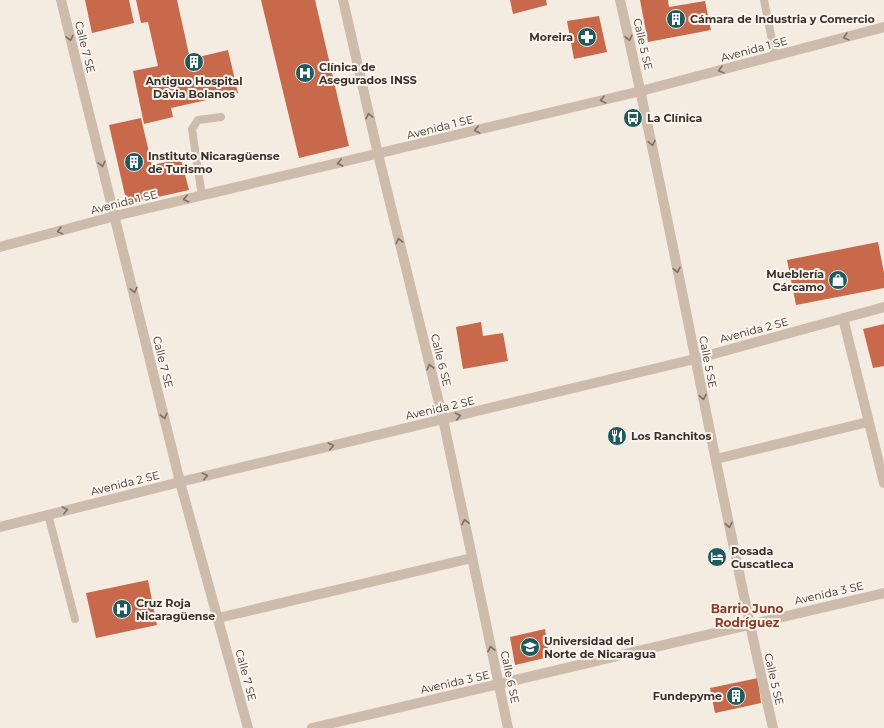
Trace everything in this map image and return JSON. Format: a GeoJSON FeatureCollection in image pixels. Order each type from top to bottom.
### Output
{"type":"FeatureCollection","features":[{"type":"Feature","properties":{"kind":"street","name":"Calle 7 SE"},"geometry":{"type":"LineString","coordinates":[[61,0],[180,482],[248,728]]}},
{"type":"Feature","properties":{"kind":"street","name":"Calle 6 SE"},"geometry":{"type":"LineString","coordinates":[[343,0],[378,154],[443,419],[508,728]]}},
{"type":"Feature","properties":{"kind":"street","name":"Calle 5 SE"},"geometry":{"type":"LineString","coordinates":[[620,0],[641,91],[749,625],[773,728]]}},
{"type":"Feature","properties":{"kind":"street","name":"Avenida 1 SE"},"geometry":{"type":"LineString","coordinates":[[0,247],[115,216],[641,91],[884,27]]}},
{"type":"Feature","properties":{"kind":"street","name":"Avenida 2 SE"},"geometry":{"type":"LineString","coordinates":[[0,526],[695,359],[884,307]]}},
{"type":"Feature","properties":{"kind":"street"},"geometry":{"type":"LineString","coordinates":[[843,318],[884,483]]}},
{"type":"Feature","properties":{"kind":"street"},"geometry":{"type":"LineString","coordinates":[[716,460],[868,422]]}},
{"type":"Feature","properties":{"kind":"street"},"geometry":{"type":"LineString","coordinates":[[218,618],[472,558]]}},
{"type":"Feature","properties":{"kind":"street","name":"Avenida 3 SE"},"geometry":{"type":"LineString","coordinates":[[312,728],[884,593]]}},
{"type":"Feature","properties":{"kind":"lane"},"geometry":{"type":"LineString","coordinates":[[764,0],[775,55]]}},
{"type":"Feature","properties":{"kind":"lane"},"geometry":{"type":"LineString","coordinates":[[202,196],[192,129],[198,120],[221,116]]}},
{"type":"Feature","properties":{"kind":"lane"},"geometry":{"type":"LineString","coordinates":[[48,514],[75,619]]}},
{"type":"Feature","properties":{"kind":"building"},"geometry":{"type":"Polygon","coordinates":[[[85,0],[129,0],[134,23],[92,33],[85,0]]]}},
{"type":"Feature","properties":{"kind":"building","name":"Antiguo Hospital Dávia Bolanos"},"geometry":{"type":"Polygon","coordinates":[[[136,0],[177,0],[190,59],[228,50],[238,93],[171,108],[173,117],[144,124],[133,71],[158,66],[148,22],[141,23],[136,0]]]}},
{"type":"Feature","properties":{"kind":"building","name":"Clínica de Asegurados INSS"},"geometry":{"type":"Polygon","coordinates":[[[261,0],[315,0],[349,146],[299,158],[261,0]]]}},
{"type":"Feature","properties":{"kind":"building"},"geometry":{"type":"Polygon","coordinates":[[[510,0],[546,0],[547,5],[513,14],[510,0]]]}},
{"type":"Feature","properties":{"kind":"building","name":"Cámara de Industria y Comercio"},"geometry":{"type":"Polygon","coordinates":[[[640,0],[668,0],[669,7],[705,1],[711,30],[648,42],[640,0]]]}},
{"type":"Feature","properties":{"kind":"building","name":"Moreira"},"geometry":{"type":"Polygon","coordinates":[[[599,16],[607,52],[574,59],[567,21],[599,16]]]}},
{"type":"Feature","properties":{"kind":"building","name":"Instituto Nicaragüense de Turismo"},"geometry":{"type":"Polygon","coordinates":[[[141,118],[152,165],[181,159],[189,190],[127,204],[109,125],[141,118]]]}},
{"type":"Feature","properties":{"kind":"building","name":"Mueblería Cárcamo"},"geometry":{"type":"Polygon","coordinates":[[[878,242],[884,273],[884,288],[796,305],[787,260],[878,242]]]}},
{"type":"Feature","properties":{"kind":"building"},"geometry":{"type":"Polygon","coordinates":[[[481,322],[483,336],[503,333],[508,361],[463,369],[456,327],[481,322]]]}},
{"type":"Feature","properties":{"kind":"building"},"geometry":{"type":"Polygon","coordinates":[[[884,324],[884,366],[873,368],[863,329],[884,324]]]}},
{"type":"Feature","properties":{"kind":"building","name":"Cruz Roja Nicaragüense"},"geometry":{"type":"Polygon","coordinates":[[[148,580],[157,625],[96,638],[86,593],[148,580]]]}},
{"type":"Feature","properties":{"kind":"building","name":"Universidad del Norte de Nicaragua"},"geometry":{"type":"Polygon","coordinates":[[[545,629],[549,657],[515,665],[510,637],[545,629]]]}},
{"type":"Feature","properties":{"kind":"building","name":"Fundepyme"},"geometry":{"type":"Polygon","coordinates":[[[758,678],[761,703],[715,713],[710,688],[758,678]]]}},
{"type":"Feature","properties":{"kind":"place","name":"Cámara de Industria y Comercio"},"geometry":{"type":"Point","coordinates":[676,19]}},
{"type":"Feature","properties":{"kind":"place","name":"Moreira"},"geometry":{"type":"Point","coordinates":[587,37]}},
{"type":"Feature","properties":{"kind":"place","name":"Antiguo Hospital Dávia Bolanos"},"geometry":{"type":"Point","coordinates":[194,62]}},
{"type":"Feature","properties":{"kind":"place","name":"Clínica de Asegurados INSS"},"geometry":{"type":"Point","coordinates":[305,73]}},
{"type":"Feature","properties":{"kind":"place","name":"La Clínica"},"geometry":{"type":"Point","coordinates":[633,118]}},
{"type":"Feature","properties":{"kind":"place","name":"Instituto Nicaragüense de Turismo"},"geometry":{"type":"Point","coordinates":[134,162]}},
{"type":"Feature","properties":{"kind":"place","name":"Mueblería Cárcamo"},"geometry":{"type":"Point","coordinates":[838,280]}},
{"type":"Feature","properties":{"kind":"place","name":"Los Ranchitos"},"geometry":{"type":"Point","coordinates":[617,436]}},
{"type":"Feature","properties":{"kind":"place","name":"Posada Cuscatleca"},"geometry":{"type":"Point","coordinates":[717,557]}},
{"type":"Feature","properties":{"kind":"place","name":"Cruz Roja Nicaragüense"},"geometry":{"type":"Point","coordinates":[122,609]}},
{"type":"Feature","properties":{"kind":"place","name":"Universidad del Norte de Nicaragua"},"geometry":{"type":"Point","coordinates":[530,647]}},
{"type":"Feature","properties":{"kind":"place","name":"Fundepyme"},"geometry":{"type":"Point","coordinates":[736,696]}},
{"type":"Feature","properties":{"kind":"district","name":"Barrio Juno Rodríguez"},"geometry":{"type":"Point","coordinates":[747,615]}}]}
